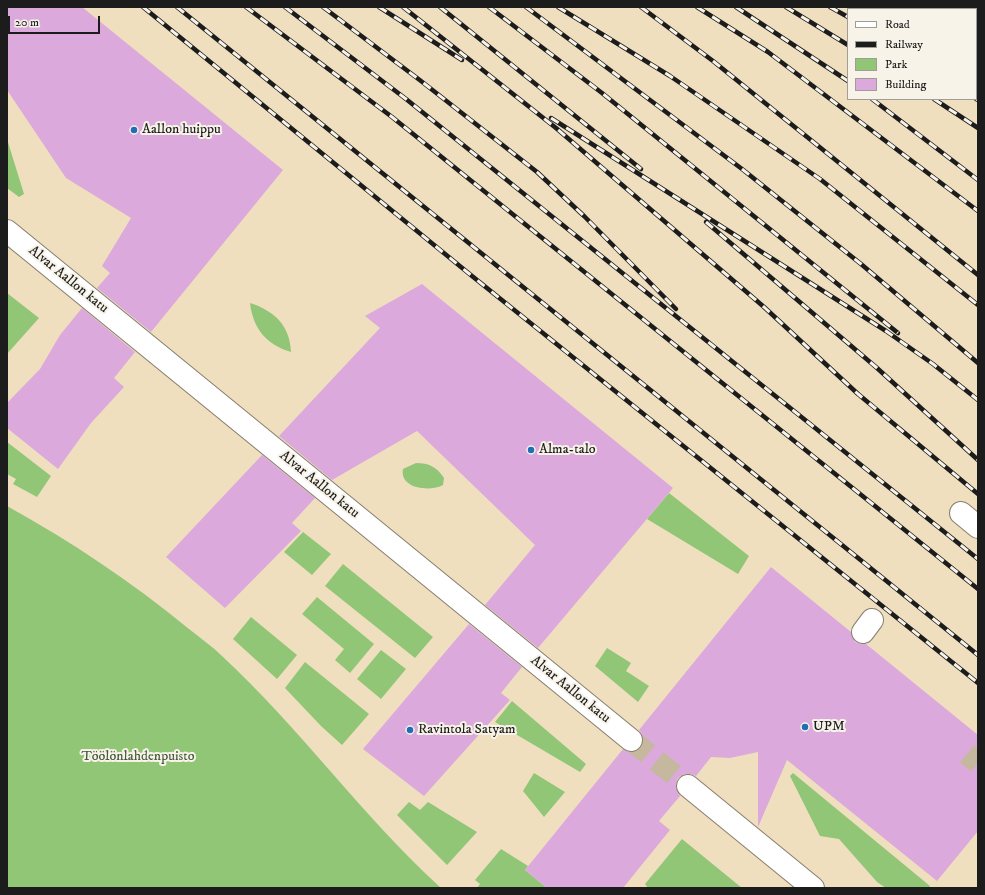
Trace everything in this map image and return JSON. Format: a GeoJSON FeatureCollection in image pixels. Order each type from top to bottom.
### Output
{"type":"FeatureCollection","features":[{"type":"Feature","properties":{"kind":"street","name":"Alvar Aallon katu"},"geometry":{"type":"LineString","coordinates":[[7,231],[630,740]]}},
{"type":"Feature","properties":{"kind":"street"},"geometry":{"type":"LineString","coordinates":[[961,513],[978,527]]}},
{"type":"Feature","properties":{"kind":"street"},"geometry":{"type":"LineString","coordinates":[[688,786],[813,888]]}},
{"type":"Feature","properties":{"kind":"green space"},"geometry":{"type":"Polygon","coordinates":[[[7,139],[24,194],[19,197],[7,188],[7,139]]]}},
{"type":"Feature","properties":{"kind":"green space"},"geometry":{"type":"Polygon","coordinates":[[[7,293],[39,318],[7,354],[7,293]]]}},
{"type":"Feature","properties":{"kind":"green space"},"geometry":{"type":"Polygon","coordinates":[[[250,303],[267,310],[280,321],[288,334],[291,352],[275,345],[263,335],[254,321],[250,303]]]}},
{"type":"Feature","properties":{"kind":"green space"},"geometry":{"type":"Polygon","coordinates":[[[7,442],[51,476],[37,497],[13,484],[16,479],[7,474],[7,442]]]}},
{"type":"Feature","properties":{"kind":"green space"},"geometry":{"type":"Polygon","coordinates":[[[416,463],[429,465],[435,468],[444,478],[443,485],[424,488],[411,485],[406,481],[403,476],[403,469],[416,463]]]}},
{"type":"Feature","properties":{"kind":"green space"},"geometry":{"type":"Polygon","coordinates":[[[669,493],[749,556],[738,574],[647,519],[669,493]]]}},
{"type":"Feature","properties":{"kind":"green space","name":"Töölönlahdenpuisto"},"geometry":{"type":"Polygon","coordinates":[[[7,506],[101,563],[146,595],[218,652],[278,712],[384,832],[441,888],[7,888],[7,506]]]}},
{"type":"Feature","properties":{"kind":"green space"},"geometry":{"type":"Polygon","coordinates":[[[303,532],[331,554],[312,575],[284,552],[303,532]]]}},
{"type":"Feature","properties":{"kind":"green space"},"geometry":{"type":"Polygon","coordinates":[[[343,564],[433,637],[415,658],[325,586],[343,564]]]}},
{"type":"Feature","properties":{"kind":"green space"},"geometry":{"type":"Polygon","coordinates":[[[317,597],[374,644],[350,673],[335,660],[344,649],[302,614],[317,597]]]}},
{"type":"Feature","properties":{"kind":"green space"},"geometry":{"type":"Polygon","coordinates":[[[251,617],[297,655],[277,679],[233,639],[251,617]]]}},
{"type":"Feature","properties":{"kind":"green space"},"geometry":{"type":"Polygon","coordinates":[[[607,648],[631,663],[626,671],[649,686],[638,702],[595,666],[607,648]]]}},
{"type":"Feature","properties":{"kind":"green space"},"geometry":{"type":"Polygon","coordinates":[[[381,650],[406,669],[381,699],[357,679],[381,650]]]}},
{"type":"Feature","properties":{"kind":"green space"},"geometry":{"type":"Polygon","coordinates":[[[305,662],[369,714],[342,745],[321,726],[285,688],[305,662]]]}},
{"type":"Feature","properties":{"kind":"green space"},"geometry":{"type":"Polygon","coordinates":[[[512,701],[586,764],[580,772],[495,722],[512,701]]]}},
{"type":"Feature","properties":{"kind":"green space"},"geometry":{"type":"Polygon","coordinates":[[[534,773],[565,792],[544,817],[523,791],[534,773]]]}},
{"type":"Feature","properties":{"kind":"green space"},"geometry":{"type":"Polygon","coordinates":[[[793,773],[930,886],[929,888],[886,888],[877,882],[839,839],[820,836],[790,776],[793,773]]]}},
{"type":"Feature","properties":{"kind":"green space"},"geometry":{"type":"Polygon","coordinates":[[[409,802],[420,810],[428,802],[477,832],[447,865],[397,815],[409,802]]]}},
{"type":"Feature","properties":{"kind":"green space"},"geometry":{"type":"Polygon","coordinates":[[[682,839],[742,888],[648,888],[645,884],[682,839]]]}},
{"type":"Feature","properties":{"kind":"green space"},"geometry":{"type":"Polygon","coordinates":[[[501,849],[528,866],[525,870],[547,888],[477,888],[480,884],[475,880],[501,849]]]}},
{"type":"Feature","properties":{"kind":"building","name":"Aallon huippu"},"geometry":{"type":"Polygon","coordinates":[[[7,7],[82,7],[283,170],[151,332],[97,288],[110,273],[102,266],[131,218],[66,178],[7,90],[7,7]]]}},
{"type":"Feature","properties":{"kind":"building","name":"Alma-talo"},"geometry":{"type":"Polygon","coordinates":[[[422,284],[673,488],[538,648],[485,605],[535,545],[417,431],[332,480],[279,436],[380,328],[365,316],[422,284]]]}},
{"type":"Feature","properties":{"kind":"building"},"geometry":{"type":"Polygon","coordinates":[[[82,308],[135,352],[114,378],[124,387],[91,423],[58,469],[7,428],[7,403],[40,369],[60,335],[82,308]]]}},
{"type":"Feature","properties":{"kind":"building"},"geometry":{"type":"Polygon","coordinates":[[[262,455],[315,498],[292,523],[301,531],[225,608],[166,557],[262,455]]]}},
{"type":"Feature","properties":{"kind":"building","name":"UPM"},"geometry":{"type":"Polygon","coordinates":[[[771,567],[851,632],[855,642],[866,644],[978,735],[978,831],[937,881],[787,760],[758,827],[758,752],[730,758],[711,757],[696,776],[684,774],[678,778],[676,790],[680,796],[659,821],[670,830],[623,888],[547,888],[525,870],[623,749],[629,752],[636,752],[641,748],[643,736],[639,730],[771,567]]]}},
{"type":"Feature","properties":{"kind":"building"},"geometry":{"type":"Polygon","coordinates":[[[469,624],[522,667],[501,693],[510,700],[424,796],[363,749],[469,624]]]}},
{"type":"Feature","properties":{"kind":"tunnel"},"geometry":{"type":"LineString","coordinates":[[631,740],[688,786]]}},
{"type":"Feature","properties":{"kind":"tunnel"},"geometry":{"type":"LineString","coordinates":[[967,754],[978,763]]}},
{"type":"Feature","properties":{"kind":"railway"},"geometry":{"type":"LineString","coordinates":[[143,7],[472,276],[978,683]]}},
{"type":"Feature","properties":{"kind":"railway"},"geometry":{"type":"LineString","coordinates":[[177,7],[978,655]]}},
{"type":"Feature","properties":{"kind":"railway"},"geometry":{"type":"LineString","coordinates":[[246,7],[392,117],[978,589]]}},
{"type":"Feature","properties":{"kind":"railway"},"geometry":{"type":"LineString","coordinates":[[285,7],[406,99],[978,559]]}},
{"type":"Feature","properties":{"kind":"railway"},"geometry":{"type":"LineString","coordinates":[[323,7],[421,81],[537,172],[584,216],[676,309]]}},
{"type":"Feature","properties":{"kind":"railway"},"geometry":{"type":"LineString","coordinates":[[379,7],[462,60]]}},
{"type":"Feature","properties":{"kind":"railway"},"geometry":{"type":"LineString","coordinates":[[403,7],[556,128],[764,307],[858,394],[978,494]]}},
{"type":"Feature","properties":{"kind":"railway"},"geometry":{"type":"LineString","coordinates":[[440,7],[641,169]]}},
{"type":"Feature","properties":{"kind":"railway"},"geometry":{"type":"LineString","coordinates":[[489,7],[602,93],[898,333]]}},
{"type":"Feature","properties":{"kind":"railway"},"geometry":{"type":"LineString","coordinates":[[526,7],[742,169],[861,264],[978,363]]}},
{"type":"Feature","properties":{"kind":"railway"},"geometry":{"type":"LineString","coordinates":[[558,7],[670,76],[820,179],[978,305]]}},
{"type":"Feature","properties":{"kind":"railway"},"geometry":{"type":"LineString","coordinates":[[641,7],[713,61],[978,275]]}},
{"type":"Feature","properties":{"kind":"railway"},"geometry":{"type":"LineString","coordinates":[[697,7],[768,52],[978,211]]}},
{"type":"Feature","properties":{"kind":"railway"},"geometry":{"type":"LineString","coordinates":[[736,7],[847,80]]}},
{"type":"Feature","properties":{"kind":"railway"},"geometry":{"type":"LineString","coordinates":[[786,7],[847,44]]}},
{"type":"Feature","properties":{"kind":"railway"},"geometry":{"type":"LineString","coordinates":[[830,7],[847,16]]}},
{"type":"Feature","properties":{"kind":"railway"},"geometry":{"type":"LineString","coordinates":[[873,100],[978,180]]}},
{"type":"Feature","properties":{"kind":"railway"},"geometry":{"type":"LineString","coordinates":[[936,100],[978,128]]}},
{"type":"Feature","properties":{"kind":"railway"},"geometry":{"type":"LineString","coordinates":[[551,118],[886,331],[933,364],[978,400]]}},
{"type":"Feature","properties":{"kind":"railway"},"geometry":{"type":"LineString","coordinates":[[706,222],[877,368],[978,460]]}},
{"type":"Feature","properties":{"kind":"place","name":"Aallon huippu"},"geometry":{"type":"Point","coordinates":[134,130]}},
{"type":"Feature","properties":{"kind":"place","name":"Alma-talo"},"geometry":{"type":"Point","coordinates":[531,450]}},
{"type":"Feature","properties":{"kind":"place","name":"UPM"},"geometry":{"type":"Point","coordinates":[805,727]}},
{"type":"Feature","properties":{"kind":"place","name":"Ravintola Satyam"},"geometry":{"type":"Point","coordinates":[410,730]}}]}
